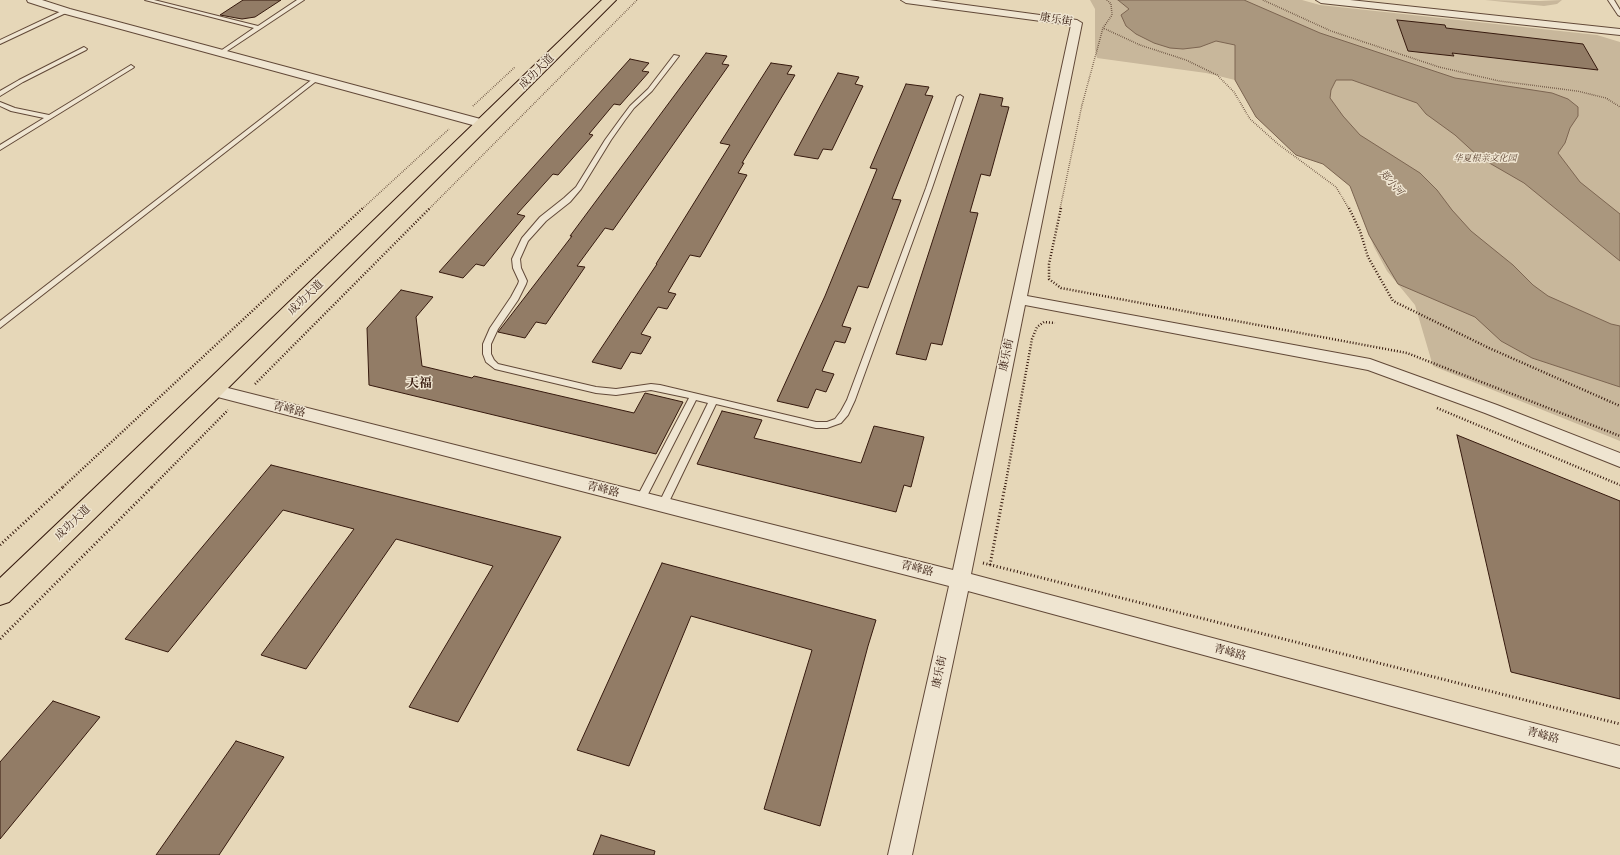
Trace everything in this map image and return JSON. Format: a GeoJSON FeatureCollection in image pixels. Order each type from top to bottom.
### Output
{"type":"FeatureCollection","features":[{"type":"Feature","properties":{"kind":"main road","name":"成功大道"},"geometry":{"type":"LineString","coordinates":[[0,594],[212,390],[609,0]]}},
{"type":"Feature","properties":{"kind":"street"},"geometry":{"type":"LineString","coordinates":[[32,0],[66,11],[484,124]]}},
{"type":"Feature","properties":{"kind":"street","name":"康乐街"},"geometry":{"type":"LineString","coordinates":[[900,855],[960,580],[1077,23],[906,0]]}},
{"type":"Feature","properties":{"kind":"street"},"geometry":{"type":"LineString","coordinates":[[1321,0],[1620,32]]}},
{"type":"Feature","properties":{"kind":"street"},"geometry":{"type":"LineString","coordinates":[[1019,299],[1305,354],[1370,365],[1462,398],[1620,460]]}},
{"type":"Feature","properties":{"kind":"street","name":"青峰路"},"geometry":{"type":"LineString","coordinates":[[212,390],[960,580],[1620,757]]}},
{"type":"Feature","properties":{"kind":"lane"},"geometry":{"type":"LineString","coordinates":[[148,0],[259,28]]}},
{"type":"Feature","properties":{"kind":"lane"},"geometry":{"type":"LineString","coordinates":[[221,53],[302,0]]}},
{"type":"Feature","properties":{"kind":"lane"},"geometry":{"type":"LineString","coordinates":[[1611,0],[1620,14]]}},
{"type":"Feature","properties":{"kind":"lane"},"geometry":{"type":"LineString","coordinates":[[0,42],[66,11]]}},
{"type":"Feature","properties":{"kind":"lane"},"geometry":{"type":"LineString","coordinates":[[0,94],[21,81],[84,49]]}},
{"type":"Feature","properties":{"kind":"lane"},"geometry":{"type":"LineString","coordinates":[[676,56],[650,90],[632,107],[623,119],[608,140],[579,188],[567,200],[543,219],[525,240],[516,259],[517,268],[523,281],[522,284],[515,298],[490,335],[487,344],[487,354],[490,362],[502,369],[596,390],[616,392],[651,387],[816,425],[827,425],[838,421],[845,413],[929,188],[960,97]]}},
{"type":"Feature","properties":{"kind":"lane"},"geometry":{"type":"LineString","coordinates":[[0,148],[131,67]]}},
{"type":"Feature","properties":{"kind":"lane"},"geometry":{"type":"LineString","coordinates":[[0,325],[316,79]]}},
{"type":"Feature","properties":{"kind":"lane"},"geometry":{"type":"LineString","coordinates":[[0,104],[13,110],[50,117]]}},
{"type":"Feature","properties":{"kind":"lane"},"geometry":{"type":"LineString","coordinates":[[641,499],[694,396]]}},
{"type":"Feature","properties":{"kind":"lane"},"geometry":{"type":"LineString","coordinates":[[663,505],[713,401]]}},
{"type":"Feature","properties":{"kind":"path"},"geometry":{"type":"LineString","coordinates":[[0,639],[637,0]]}},
{"type":"Feature","properties":{"kind":"path"},"geometry":{"type":"LineString","coordinates":[[1107,0],[1111,4],[1112,15],[1103,28],[1082,105],[1049,264],[1049,279],[1061,288],[1407,353],[1620,436]]}},
{"type":"Feature","properties":{"kind":"path"},"geometry":{"type":"LineString","coordinates":[[1263,0],[1331,31],[1439,67],[1499,81],[1577,91],[1606,98],[1620,107]]}},
{"type":"Feature","properties":{"kind":"path"},"geometry":{"type":"LineString","coordinates":[[1103,28],[1140,46],[1186,60],[1217,75],[1234,92],[1250,119],[1278,144],[1336,187],[1360,231],[1368,257],[1393,301],[1489,348],[1620,406]]}},
{"type":"Feature","properties":{"kind":"path"},"geometry":{"type":"LineString","coordinates":[[0,545],[518,64]]}},
{"type":"Feature","properties":{"kind":"path"},"geometry":{"type":"LineString","coordinates":[[1063,324],[1044,322],[1037,327],[1032,339],[990,565],[1620,724]]}},
{"type":"Feature","properties":{"kind":"path"},"geometry":{"type":"LineString","coordinates":[[1430,405],[1620,485]]}},
{"type":"Feature","properties":{"kind":"green space","name":"华夏根亲文化园"},"geometry":{"type":"Polygon","coordinates":[[[1090,0],[1302,0],[1320,5],[1597,35],[1620,42],[1620,441],[1433,366],[1415,305],[1387,271],[1374,247],[1350,186],[1323,164],[1296,155],[1256,117],[1235,80],[1206,73],[1097,58],[1095,49],[1095,9],[1090,0]]]}},
{"type":"Feature","properties":{"kind":"green space"},"geometry":{"type":"Polygon","coordinates":[[[1485,0],[1562,0],[1557,4],[1544,6],[1485,0]]]}},
{"type":"Feature","properties":{"kind":"water","name":"郑小河"},"geometry":{"type":"Polygon","coordinates":[[[1118,0],[1244,0],[1320,33],[1455,78],[1552,93],[1568,99],[1578,107],[1578,116],[1570,128],[1565,143],[1558,153],[1580,182],[1620,214],[1620,261],[1524,183],[1479,157],[1455,135],[1426,114],[1417,103],[1352,80],[1336,80],[1331,90],[1330,98],[1343,116],[1360,135],[1420,173],[1437,190],[1452,210],[1471,231],[1513,265],[1533,285],[1548,296],[1611,324],[1620,326],[1620,387],[1532,358],[1501,341],[1475,317],[1398,284],[1369,235],[1350,186],[1323,164],[1296,155],[1256,117],[1235,80],[1235,45],[1216,41],[1200,47],[1183,49],[1170,48],[1154,43],[1136,34],[1126,26],[1121,15],[1129,9],[1118,0]]]}},
{"type":"Feature","properties":{"kind":"building"},"geometry":{"type":"Polygon","coordinates":[[[243,0],[281,0],[255,17],[242,19],[220,15],[243,0]]]}},
{"type":"Feature","properties":{"kind":"building"},"geometry":{"type":"Polygon","coordinates":[[[1397,20],[1445,25],[1446,28],[1583,44],[1598,70],[1452,53],[1454,56],[1408,51],[1397,20]]]}},
{"type":"Feature","properties":{"kind":"building"},"geometry":{"type":"Polygon","coordinates":[[[706,53],[727,56],[722,64],[729,65],[613,230],[605,228],[577,266],[585,267],[546,324],[536,322],[525,338],[498,332],[572,236],[570,236],[706,53]]]}},
{"type":"Feature","properties":{"kind":"building"},"geometry":{"type":"Polygon","coordinates":[[[630,59],[649,63],[642,71],[649,72],[620,105],[614,104],[589,134],[593,135],[558,175],[553,174],[517,214],[525,216],[484,266],[476,264],[463,278],[439,272],[630,59]]]}},
{"type":"Feature","properties":{"kind":"building"},"geometry":{"type":"Polygon","coordinates":[[[771,63],[792,66],[787,74],[795,75],[742,163],[744,163],[738,173],[747,175],[700,257],[690,255],[668,292],[676,294],[667,309],[658,307],[641,334],[651,337],[641,354],[631,352],[621,369],[592,362],[657,264],[730,145],[720,143],[771,63]]]}},
{"type":"Feature","properties":{"kind":"building"},"geometry":{"type":"Polygon","coordinates":[[[838,73],[859,77],[855,84],[863,86],[832,150],[823,149],[818,159],[794,155],[838,73]]]}},
{"type":"Feature","properties":{"kind":"building"},"geometry":{"type":"Polygon","coordinates":[[[906,84],[929,87],[925,95],[933,96],[892,199],[901,200],[868,288],[858,286],[842,326],[851,328],[845,343],[835,341],[822,371],[834,374],[826,392],[816,389],[808,408],[777,401],[825,296],[877,169],[870,168],[906,84]]]}},
{"type":"Feature","properties":{"kind":"building"},"geometry":{"type":"Polygon","coordinates":[[[980,94],[1003,98],[1001,106],[1009,107],[990,176],[981,174],[970,212],[978,213],[942,345],[931,343],[926,360],[896,354],[980,94]]]}},
{"type":"Feature","properties":{"kind":"building"},"geometry":{"type":"Polygon","coordinates":[[[401,290],[433,297],[416,317],[422,366],[472,378],[474,376],[634,413],[645,393],[683,402],[656,454],[369,385],[367,328],[401,290]]]}},
{"type":"Feature","properties":{"kind":"building"},"geometry":{"type":"Polygon","coordinates":[[[722,411],[762,420],[754,438],[861,463],[874,426],[924,437],[911,487],[904,485],[896,512],[697,464],[722,411]]]}},
{"type":"Feature","properties":{"kind":"building"},"geometry":{"type":"Polygon","coordinates":[[[1457,435],[1620,501],[1620,699],[1511,672],[1457,435]]]}},
{"type":"Feature","properties":{"kind":"building"},"geometry":{"type":"Polygon","coordinates":[[[271,465],[561,537],[458,722],[409,707],[493,566],[396,539],[306,669],[261,655],[354,529],[283,510],[168,652],[125,639],[271,465]]]}},
{"type":"Feature","properties":{"kind":"building"},"geometry":{"type":"Polygon","coordinates":[[[662,563],[876,620],[820,826],[764,809],[812,650],[691,616],[629,766],[577,750],[662,563]]]}},
{"type":"Feature","properties":{"kind":"building"},"geometry":{"type":"Polygon","coordinates":[[[53,701],[100,717],[0,839],[0,762],[53,701]]]}},
{"type":"Feature","properties":{"kind":"building"},"geometry":{"type":"Polygon","coordinates":[[[236,741],[284,757],[219,855],[156,855],[236,741]]]}},
{"type":"Feature","properties":{"kind":"building"},"geometry":{"type":"Polygon","coordinates":[[[601,835],[655,851],[654,855],[593,855],[601,835]]]}},
{"type":"Feature","properties":{"kind":"district","name":"天福"},"geometry":{"type":"Point","coordinates":[419,384]}}]}
